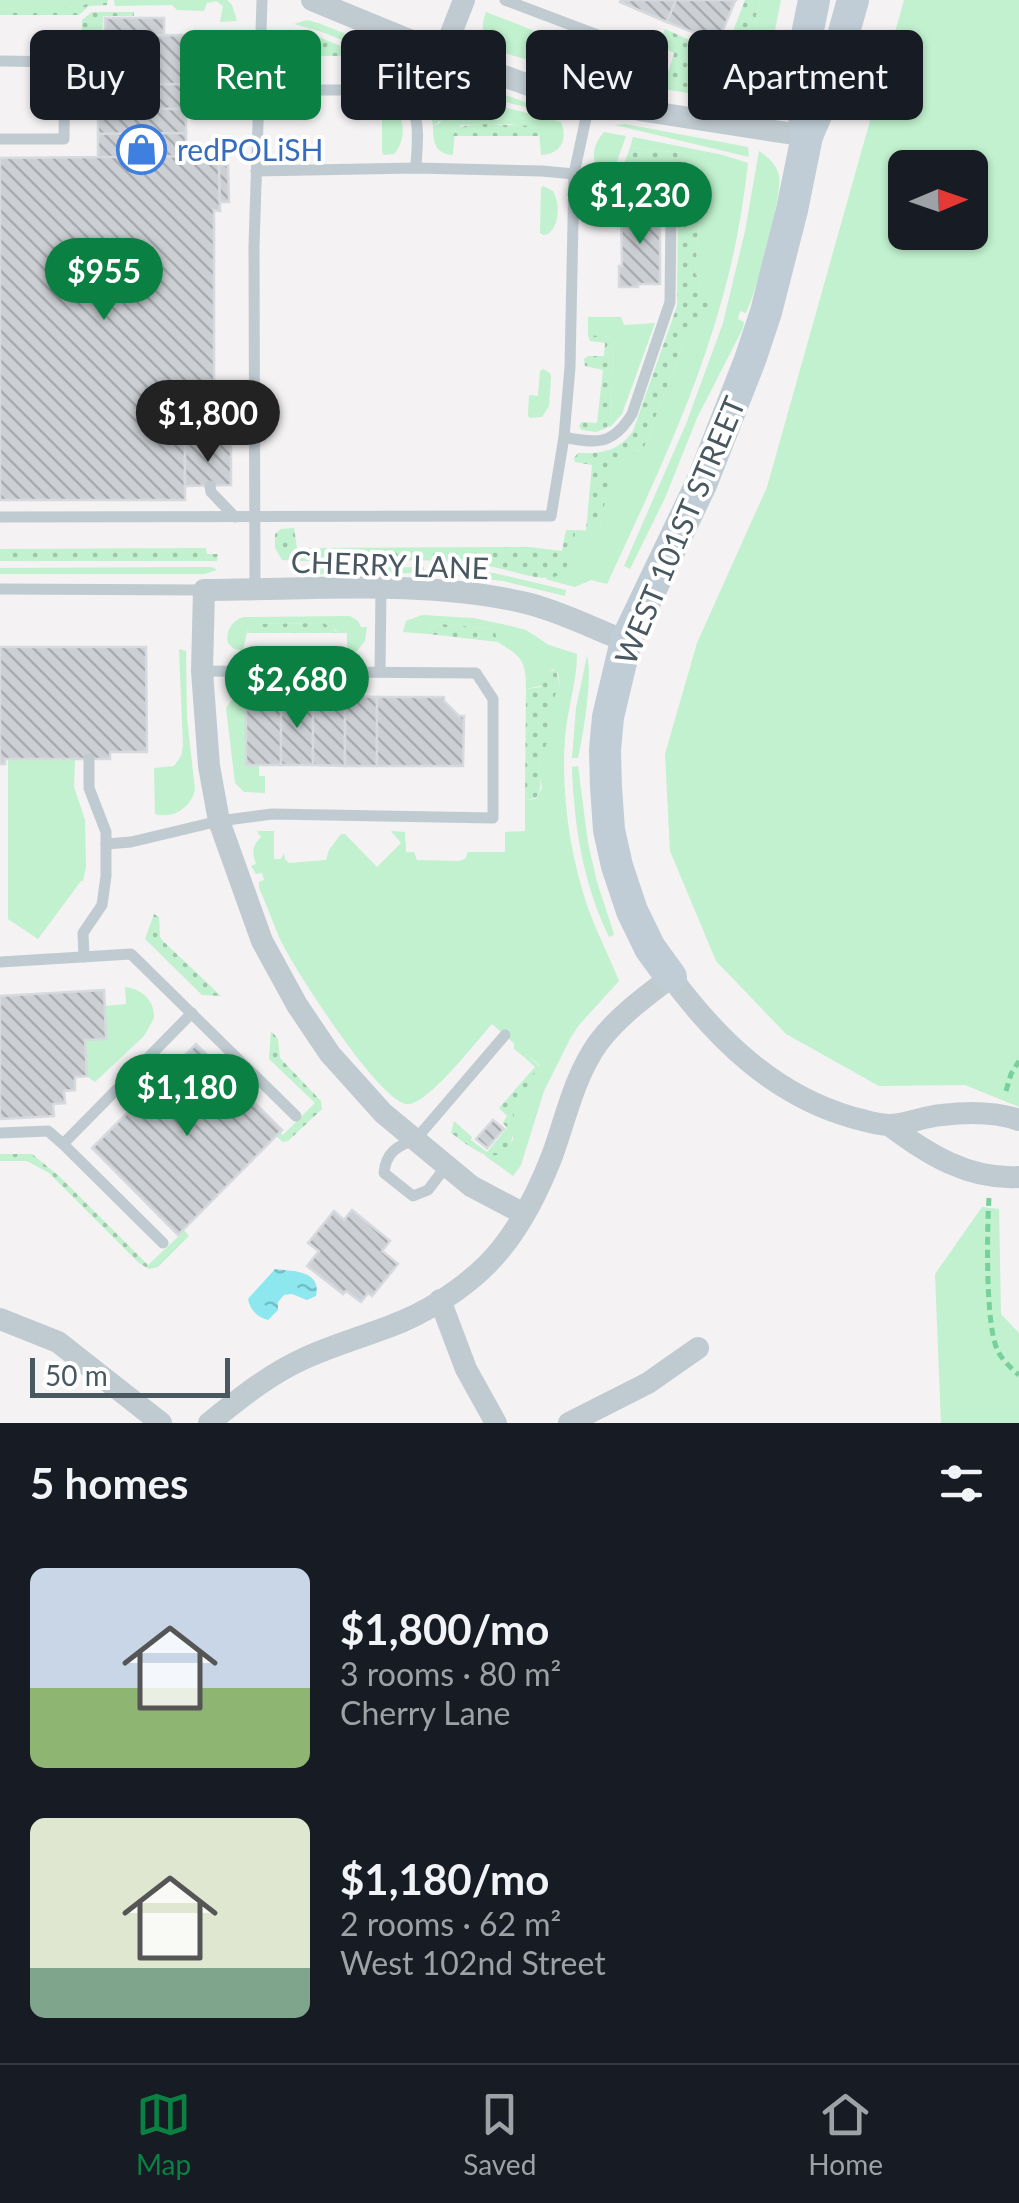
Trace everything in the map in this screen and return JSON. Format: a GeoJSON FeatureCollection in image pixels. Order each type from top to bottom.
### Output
{"type":"FeatureCollection","features":[{"type":"Feature","properties":{"kind":"street"},"geometry":{"type":"LineString","coordinates":[[312,0],[385,30]]}},
{"type":"Feature","properties":{"kind":"street"},"geometry":{"type":"LineString","coordinates":[[453,30],[464,0]]}},
{"type":"Feature","properties":{"kind":"street","name":"WEST 101ST STREET"},"geometry":{"type":"LineString","coordinates":[[807,136],[798,80],[814,0]]}},
{"type":"Feature","properties":{"kind":"street","name":"WEST 101ST STREET"},"geometry":{"type":"LineString","coordinates":[[671,977],[650,948],[632,911],[609,830],[605,750],[614,685],[626,642],[702,482],[750,360],[792,210],[807,136],[830,82],[853,0]]}},
{"type":"Feature","properties":{"kind":"street"},"geometry":{"type":"LineString","coordinates":[[668,115],[807,136]]}},
{"type":"Feature","properties":{"kind":"street","name":"CHERRY LANE"},"geometry":{"type":"LineString","coordinates":[[204,590],[381,588],[475,593],[530,604],[626,642]]}},
{"type":"Feature","properties":{"kind":"street"},"geometry":{"type":"LineString","coordinates":[[204,590],[202,671],[209,766],[219,821],[262,941],[297,1005],[330,1054],[383,1112],[472,1186],[524,1214]]}},
{"type":"Feature","properties":{"kind":"street"},"geometry":{"type":"LineString","coordinates":[[209,1423],[267,1378],[305,1358],[407,1319],[480,1271],[502,1248],[524,1214],[551,1158],[578,1079],[597,1044],[622,1015],[671,977],[716,1033],[760,1071],[822,1109],[889,1125],[918,1147],[977,1174],[1019,1178]]}},
{"type":"Feature","properties":{"kind":"street"},"geometry":{"type":"LineString","coordinates":[[889,1125],[942,1114],[1008,1116],[1011,1112]]}},
{"type":"Feature","properties":{"kind":"street"},"geometry":{"type":"LineString","coordinates":[[440,1300],[466,1369],[496,1423]]}},
{"type":"Feature","properties":{"kind":"street"},"geometry":{"type":"LineString","coordinates":[[0,1319],[58,1342],[161,1423]]}},
{"type":"Feature","properties":{"kind":"street"},"geometry":{"type":"LineString","coordinates":[[568,1423],[648,1383],[698,1348]]}},
{"type":"Feature","properties":{"kind":"lane"},"geometry":{"type":"LineString","coordinates":[[261,30],[262,0]]}},
{"type":"Feature","properties":{"kind":"lane"},"geometry":{"type":"LineString","coordinates":[[504,0],[584,30]]}},
{"type":"Feature","properties":{"kind":"lane"},"geometry":{"type":"LineString","coordinates":[[0,61],[66,62],[64,139],[0,139]]}},
{"type":"Feature","properties":{"kind":"lane"},"geometry":{"type":"LineString","coordinates":[[321,90],[392,90],[403,96],[417,119],[416,168]]}},
{"type":"Feature","properties":{"kind":"lane"},"geometry":{"type":"LineString","coordinates":[[255,590],[254,246],[258,120]]}},
{"type":"Feature","properties":{"kind":"lane"},"geometry":{"type":"LineString","coordinates":[[0,518],[551,516],[564,438],[570,367],[574,174],[586,120]]}},
{"type":"Feature","properties":{"kind":"lane"},"geometry":{"type":"LineString","coordinates":[[256,171],[542,171],[574,174],[604,188],[646,187],[664,195],[671,211],[670,302],[632,414],[616,435],[592,443],[564,438]]}},
{"type":"Feature","properties":{"kind":"lane"},"geometry":{"type":"LineString","coordinates":[[210,444],[212,425],[219,416],[255,403]]}},
{"type":"Feature","properties":{"kind":"lane"},"geometry":{"type":"LineString","coordinates":[[210,486],[235,517]]}},
{"type":"Feature","properties":{"kind":"lane"},"geometry":{"type":"LineString","coordinates":[[380,671],[381,588]]}},
{"type":"Feature","properties":{"kind":"lane"},"geometry":{"type":"LineString","coordinates":[[0,589],[204,590]]}},
{"type":"Feature","properties":{"kind":"lane"},"geometry":{"type":"LineString","coordinates":[[106,844],[272,814],[493,818],[493,699],[476,673],[202,671]]}},
{"type":"Feature","properties":{"kind":"lane"},"geometry":{"type":"LineString","coordinates":[[84,956],[83,933],[102,905],[105,892],[106,832],[89,788],[89,759]]}},
{"type":"Feature","properties":{"kind":"lane"},"geometry":{"type":"LineString","coordinates":[[0,962],[131,954],[296,1116]]}},
{"type":"Feature","properties":{"kind":"lane"},"geometry":{"type":"LineString","coordinates":[[63,1144],[192,1013]]}},
{"type":"Feature","properties":{"kind":"lane"},"geometry":{"type":"LineString","coordinates":[[447,1166],[428,1190],[413,1196],[384,1173],[385,1162],[396,1147],[416,1140],[505,1035]]}},
{"type":"Feature","properties":{"kind":"lane"},"geometry":{"type":"LineString","coordinates":[[0,1133],[48,1132],[163,1244]]}},
{"type":"Feature","properties":{"kind":"path"},"geometry":{"type":"LineString","coordinates":[[1011,1112],[1011,1074],[1019,1062]]}},
{"type":"Feature","properties":{"kind":"path"},"geometry":{"type":"LineString","coordinates":[[990,1189],[991,1328],[997,1350],[1019,1376]]}},
{"type":"Feature","properties":{"kind":"green space"},"geometry":{"type":"Polygon","coordinates":[[[0,0],[95,0],[79,7],[40,9],[0,8],[0,0]]]}},
{"type":"Feature","properties":{"kind":"green space"},"geometry":{"type":"Polygon","coordinates":[[[95,0],[108,0],[107,5],[89,6],[79,15],[0,15],[0,8],[80,7],[95,0]]]}},
{"type":"Feature","properties":{"kind":"green space"},"geometry":{"type":"Polygon","coordinates":[[[114,0],[227,0],[237,21],[220,22],[223,6],[216,1],[207,3],[204,11],[177,10],[172,5],[115,6],[114,0]]]}},
{"type":"Feature","properties":{"kind":"green space"},"geometry":{"type":"Polygon","coordinates":[[[745,0],[760,0],[756,30],[734,30],[745,0]]]}},
{"type":"Feature","properties":{"kind":"green space"},"geometry":{"type":"Polygon","coordinates":[[[760,0],[781,0],[775,30],[756,30],[760,0]]]}},
{"type":"Feature","properties":{"kind":"green space"},"geometry":{"type":"Polygon","coordinates":[[[904,0],[1019,0],[1019,1107],[965,1085],[879,1086],[786,1034],[716,961],[670,851],[665,754],[697,643],[767,487],[870,120],[923,120],[923,30],[896,30],[904,0]]]}},
{"type":"Feature","properties":{"kind":"green space"},"geometry":{"type":"Polygon","coordinates":[[[92,12],[134,12],[134,16],[103,16],[102,30],[82,30],[82,20],[92,12]]]}},
{"type":"Feature","properties":{"kind":"green space"},"geometry":{"type":"Polygon","coordinates":[[[486,12],[532,30],[526,30],[526,59],[506,53],[506,30],[483,30],[486,12]]]}},
{"type":"Feature","properties":{"kind":"green space"},"geometry":{"type":"Polygon","coordinates":[[[307,20],[318,23],[341,32],[341,39],[321,30],[294,24],[307,20]]]}},
{"type":"Feature","properties":{"kind":"green space"},"geometry":{"type":"Polygon","coordinates":[[[668,30],[688,39],[688,87],[668,82],[674,53],[668,50],[668,30]]]}},
{"type":"Feature","properties":{"kind":"green space"},"geometry":{"type":"Polygon","coordinates":[[[321,38],[341,46],[341,56],[321,56],[321,38]]]}},
{"type":"Feature","properties":{"kind":"green space"},"geometry":{"type":"Polygon","coordinates":[[[668,82],[688,87],[688,94],[668,90],[668,82]]]}},
{"type":"Feature","properties":{"kind":"green space"},"geometry":{"type":"Polygon","coordinates":[[[506,95],[526,102],[526,106],[510,103],[506,95]]]}},
{"type":"Feature","properties":{"kind":"green space"},"geometry":{"type":"Polygon","coordinates":[[[506,108],[526,113],[526,120],[561,122],[564,135],[558,149],[541,155],[539,130],[510,124],[461,125],[455,130],[453,155],[439,150],[435,142],[433,126],[506,120],[506,108]]]}},
{"type":"Feature","properties":{"kind":"green space"},"geometry":{"type":"Polygon","coordinates":[[[382,120],[401,120],[398,149],[394,154],[382,152],[382,120]]]}},
{"type":"Feature","properties":{"kind":"green space"},"geometry":{"type":"Polygon","coordinates":[[[615,125],[748,147],[749,157],[615,125]]]}},
{"type":"Feature","properties":{"kind":"green space"},"geometry":{"type":"Polygon","coordinates":[[[535,126],[539,136],[453,136],[457,127],[535,126]]]}},
{"type":"Feature","properties":{"kind":"green space"},"geometry":{"type":"Polygon","coordinates":[[[604,132],[626,136],[611,178],[599,169],[594,158],[604,132]]]}},
{"type":"Feature","properties":{"kind":"green space"},"geometry":{"type":"Polygon","coordinates":[[[633,137],[748,163],[746,179],[724,292],[701,367],[672,440],[607,584],[591,580],[575,587],[545,579],[565,567],[576,530],[593,531],[600,524],[613,467],[644,447],[684,341],[709,305],[695,273],[699,223],[707,200],[704,176],[683,153],[630,148],[633,137]]]}},
{"type":"Feature","properties":{"kind":"green space"},"geometry":{"type":"Polygon","coordinates":[[[630,148],[683,153],[701,170],[708,192],[699,223],[695,273],[708,297],[709,309],[684,341],[644,447],[613,467],[600,524],[593,531],[586,531],[592,465],[575,462],[574,458],[578,453],[616,447],[633,431],[677,306],[678,205],[669,189],[658,181],[618,179],[630,148]]]}},
{"type":"Feature","properties":{"kind":"green space"},"geometry":{"type":"Polygon","coordinates":[[[759,151],[776,167],[779,186],[756,286],[746,313],[740,311],[738,319],[744,322],[743,328],[697,418],[665,498],[630,569],[624,566],[686,424],[723,323],[759,151]]]}},
{"type":"Feature","properties":{"kind":"green space"},"geometry":{"type":"Polygon","coordinates":[[[543,186],[553,191],[558,208],[555,225],[543,235],[540,233],[543,186]]]}},
{"type":"Feature","properties":{"kind":"green space"},"geometry":{"type":"Polygon","coordinates":[[[588,317],[621,317],[624,325],[655,323],[622,414],[611,426],[613,337],[588,335],[588,317]]]}},
{"type":"Feature","properties":{"kind":"green space"},"geometry":{"type":"Polygon","coordinates":[[[588,335],[613,337],[611,426],[596,432],[579,426],[581,422],[597,423],[603,370],[585,366],[588,356],[604,356],[605,343],[590,341],[588,335]]]}},
{"type":"Feature","properties":{"kind":"green space"},"geometry":{"type":"Polygon","coordinates":[[[543,369],[551,377],[549,406],[542,417],[530,418],[529,395],[538,396],[543,369]]]}},
{"type":"Feature","properties":{"kind":"green space"},"geometry":{"type":"Polygon","coordinates":[[[294,528],[297,548],[529,547],[562,551],[566,530],[576,530],[564,570],[548,578],[441,561],[282,560],[275,548],[275,534],[294,528]]]}},
{"type":"Feature","properties":{"kind":"green space"},"geometry":{"type":"Polygon","coordinates":[[[206,548],[207,554],[218,554],[217,561],[0,561],[0,549],[206,548]]]}},
{"type":"Feature","properties":{"kind":"green space"},"geometry":{"type":"Polygon","coordinates":[[[424,567],[424,572],[417,573],[313,574],[291,569],[424,567]]]}},
{"type":"Feature","properties":{"kind":"green space"},"geometry":{"type":"Polygon","coordinates":[[[432,567],[494,573],[566,590],[565,596],[503,581],[437,573],[432,567]]]}},
{"type":"Feature","properties":{"kind":"green space"},"geometry":{"type":"Polygon","coordinates":[[[0,568],[217,570],[204,574],[0,574],[0,568]]]}},
{"type":"Feature","properties":{"kind":"green space"},"geometry":{"type":"Polygon","coordinates":[[[422,615],[473,618],[511,626],[577,654],[565,738],[568,826],[589,911],[619,981],[571,1037],[544,1091],[521,1165],[513,1176],[484,1155],[501,1151],[513,1140],[513,1106],[531,1087],[528,1080],[540,1066],[514,1049],[514,1043],[492,1024],[429,1092],[410,1104],[398,1100],[362,1063],[305,982],[283,945],[259,888],[259,882],[264,880],[262,873],[256,874],[251,866],[256,864],[254,849],[261,837],[257,831],[274,831],[274,859],[281,859],[284,853],[289,863],[326,860],[329,850],[345,834],[377,867],[401,843],[391,831],[405,832],[406,852],[414,852],[417,860],[459,861],[468,852],[505,852],[505,832],[525,831],[525,800],[536,799],[542,788],[540,755],[550,734],[552,700],[560,685],[558,673],[553,669],[544,685],[526,689],[521,660],[498,642],[494,629],[441,624],[430,629],[429,634],[403,632],[406,621],[422,615]]]}},
{"type":"Feature","properties":{"kind":"green space"},"geometry":{"type":"Polygon","coordinates":[[[350,616],[361,627],[367,627],[365,641],[356,652],[347,650],[347,633],[337,633],[323,623],[252,624],[242,655],[241,650],[228,643],[230,627],[243,617],[350,616]]]}},
{"type":"Feature","properties":{"kind":"green space"},"geometry":{"type":"Polygon","coordinates":[[[323,623],[337,633],[247,633],[252,624],[323,623]]]}},
{"type":"Feature","properties":{"kind":"green space"},"geometry":{"type":"Polygon","coordinates":[[[441,624],[494,629],[498,642],[429,634],[430,629],[441,624]]]}},
{"type":"Feature","properties":{"kind":"green space"},"geometry":{"type":"Polygon","coordinates":[[[179,649],[186,651],[187,718],[195,790],[180,811],[162,815],[155,814],[154,768],[174,766],[183,746],[179,649]]]}},
{"type":"Feature","properties":{"kind":"green space"},"geometry":{"type":"Polygon","coordinates":[[[587,656],[585,721],[578,758],[572,758],[576,708],[587,656]]]}},
{"type":"Feature","properties":{"kind":"green space"},"geometry":{"type":"Polygon","coordinates":[[[556,670],[560,685],[553,703],[550,735],[540,760],[540,790],[536,798],[525,800],[526,689],[541,687],[550,671],[556,670]]]}},
{"type":"Feature","properties":{"kind":"green space"},"geometry":{"type":"Polygon","coordinates":[[[246,696],[246,765],[259,765],[259,776],[265,776],[265,793],[244,792],[235,783],[226,708],[234,697],[246,696]]]}},
{"type":"Feature","properties":{"kind":"green space"},"geometry":{"type":"Polygon","coordinates":[[[8,759],[75,759],[74,787],[85,820],[86,867],[83,881],[38,939],[8,919],[8,759]]]}},
{"type":"Feature","properties":{"kind":"green space"},"geometry":{"type":"Polygon","coordinates":[[[578,766],[588,843],[614,935],[609,937],[582,854],[572,767],[578,766]]]}},
{"type":"Feature","properties":{"kind":"green space"},"geometry":{"type":"Polygon","coordinates":[[[154,914],[159,917],[162,940],[221,996],[202,995],[145,939],[154,914]]]}},
{"type":"Feature","properties":{"kind":"green space"},"geometry":{"type":"Polygon","coordinates":[[[125,987],[146,997],[154,1018],[144,1036],[95,1082],[87,1076],[85,1040],[106,1039],[104,1006],[126,1004],[125,987]]]}},
{"type":"Feature","properties":{"kind":"green space"},"geometry":{"type":"Polygon","coordinates":[[[271,1031],[278,1039],[280,1058],[321,1101],[322,1109],[283,1142],[276,1136],[280,1132],[283,1135],[315,1103],[269,1059],[271,1031]]]}},
{"type":"Feature","properties":{"kind":"green space"},"geometry":{"type":"Polygon","coordinates":[[[527,1054],[540,1067],[529,1080],[531,1087],[513,1106],[512,1139],[504,1152],[487,1155],[451,1133],[454,1121],[487,1152],[507,1128],[503,1123],[507,1116],[499,1108],[535,1067],[524,1057],[527,1054]]]}},
{"type":"Feature","properties":{"kind":"green space"},"geometry":{"type":"Polygon","coordinates":[[[0,1154],[32,1154],[148,1265],[183,1229],[189,1236],[158,1267],[149,1269],[49,1173],[27,1161],[0,1161],[0,1154]]]}},
{"type":"Feature","properties":{"kind":"green space"},"geometry":{"type":"Polygon","coordinates":[[[982,1207],[999,1209],[1001,1314],[1019,1333],[1019,1423],[941,1423],[935,1274],[982,1207]]]}},
{"type":"Feature","properties":{"kind":"water"},"geometry":{"type":"Polygon","coordinates":[[[275,1269],[311,1277],[317,1288],[316,1296],[307,1300],[284,1295],[278,1310],[268,1320],[255,1312],[248,1299],[275,1269]]]}},
{"type":"Feature","properties":{"kind":"building"},"geometry":{"type":"Polygon","coordinates":[[[621,0],[676,0],[667,22],[621,0]]]}},
{"type":"Feature","properties":{"kind":"building"},"geometry":{"type":"Polygon","coordinates":[[[676,0],[737,0],[723,30],[688,30],[667,22],[676,0]]]}},
{"type":"Feature","properties":{"kind":"building"},"geometry":{"type":"Polygon","coordinates":[[[105,18],[164,18],[164,35],[160,35],[160,30],[105,30],[105,18]]]}},
{"type":"Feature","properties":{"kind":"building"},"geometry":{"type":"Polygon","coordinates":[[[160,35],[180,35],[180,84],[160,84],[160,35]]]}},
{"type":"Feature","properties":{"kind":"building"},"geometry":{"type":"Polygon","coordinates":[[[160,84],[180,84],[180,109],[160,109],[160,84]]]}},
{"type":"Feature","properties":{"kind":"building"},"geometry":{"type":"Polygon","coordinates":[[[160,109],[180,109],[180,120],[186,120],[186,133],[98,134],[98,120],[160,120],[160,109]]]}},
{"type":"Feature","properties":{"kind":"building","name":"redPOLiSH"},"geometry":{"type":"Polygon","coordinates":[[[186,133],[186,158],[98,158],[98,134],[186,133]]]}},
{"type":"Feature","properties":{"kind":"building"},"geometry":{"type":"Polygon","coordinates":[[[221,156],[220,211],[214,210],[214,393],[185,393],[185,500],[0,500],[0,158],[221,156]]]}},
{"type":"Feature","properties":{"kind":"building"},"geometry":{"type":"Polygon","coordinates":[[[219,165],[228,165],[229,202],[220,202],[219,165]]]}},
{"type":"Feature","properties":{"kind":"building"},"geometry":{"type":"Polygon","coordinates":[[[621,208],[660,208],[660,284],[619,287],[621,208]]]}},
{"type":"Feature","properties":{"kind":"building"},"geometry":{"type":"Polygon","coordinates":[[[231,443],[231,485],[185,486],[185,444],[231,443]]]}},
{"type":"Feature","properties":{"kind":"building"},"geometry":{"type":"Polygon","coordinates":[[[0,647],[146,647],[147,752],[110,752],[110,759],[5,759],[5,764],[0,764],[0,647]]]}},
{"type":"Feature","properties":{"kind":"building"},"geometry":{"type":"Polygon","coordinates":[[[246,696],[281,696],[281,765],[246,765],[246,696]]]}},
{"type":"Feature","properties":{"kind":"building"},"geometry":{"type":"Polygon","coordinates":[[[281,696],[313,697],[313,765],[281,765],[281,696]]]}},
{"type":"Feature","properties":{"kind":"building"},"geometry":{"type":"Polygon","coordinates":[[[345,696],[345,766],[313,765],[313,697],[345,696]]]}},
{"type":"Feature","properties":{"kind":"building"},"geometry":{"type":"Polygon","coordinates":[[[345,696],[377,697],[377,766],[345,766],[345,696]]]}},
{"type":"Feature","properties":{"kind":"building"},"geometry":{"type":"Polygon","coordinates":[[[377,697],[444,697],[459,716],[464,716],[463,766],[377,766],[377,697]]]}},
{"type":"Feature","properties":{"kind":"building"},"geometry":{"type":"Polygon","coordinates":[[[104,990],[106,1039],[85,1040],[87,1076],[75,1077],[75,1090],[64,1091],[65,1103],[53,1104],[54,1116],[0,1119],[0,996],[104,990]]]}},
{"type":"Feature","properties":{"kind":"building"},"geometry":{"type":"Polygon","coordinates":[[[196,1044],[282,1130],[178,1235],[92,1148],[196,1044]]]}},
{"type":"Feature","properties":{"kind":"building"},"geometry":{"type":"Polygon","coordinates":[[[493,1120],[504,1129],[487,1148],[476,1139],[493,1120]]]}},
{"type":"Feature","properties":{"kind":"building"},"geometry":{"type":"Polygon","coordinates":[[[352,1210],[390,1241],[382,1251],[398,1264],[372,1296],[368,1293],[361,1302],[346,1291],[343,1294],[307,1266],[319,1251],[308,1243],[334,1211],[344,1220],[352,1210]]]}},
{"type":"Feature","properties":{"kind":"place","name":"redPOLiSH"},"geometry":{"type":"Point","coordinates":[142,149]}}]}
